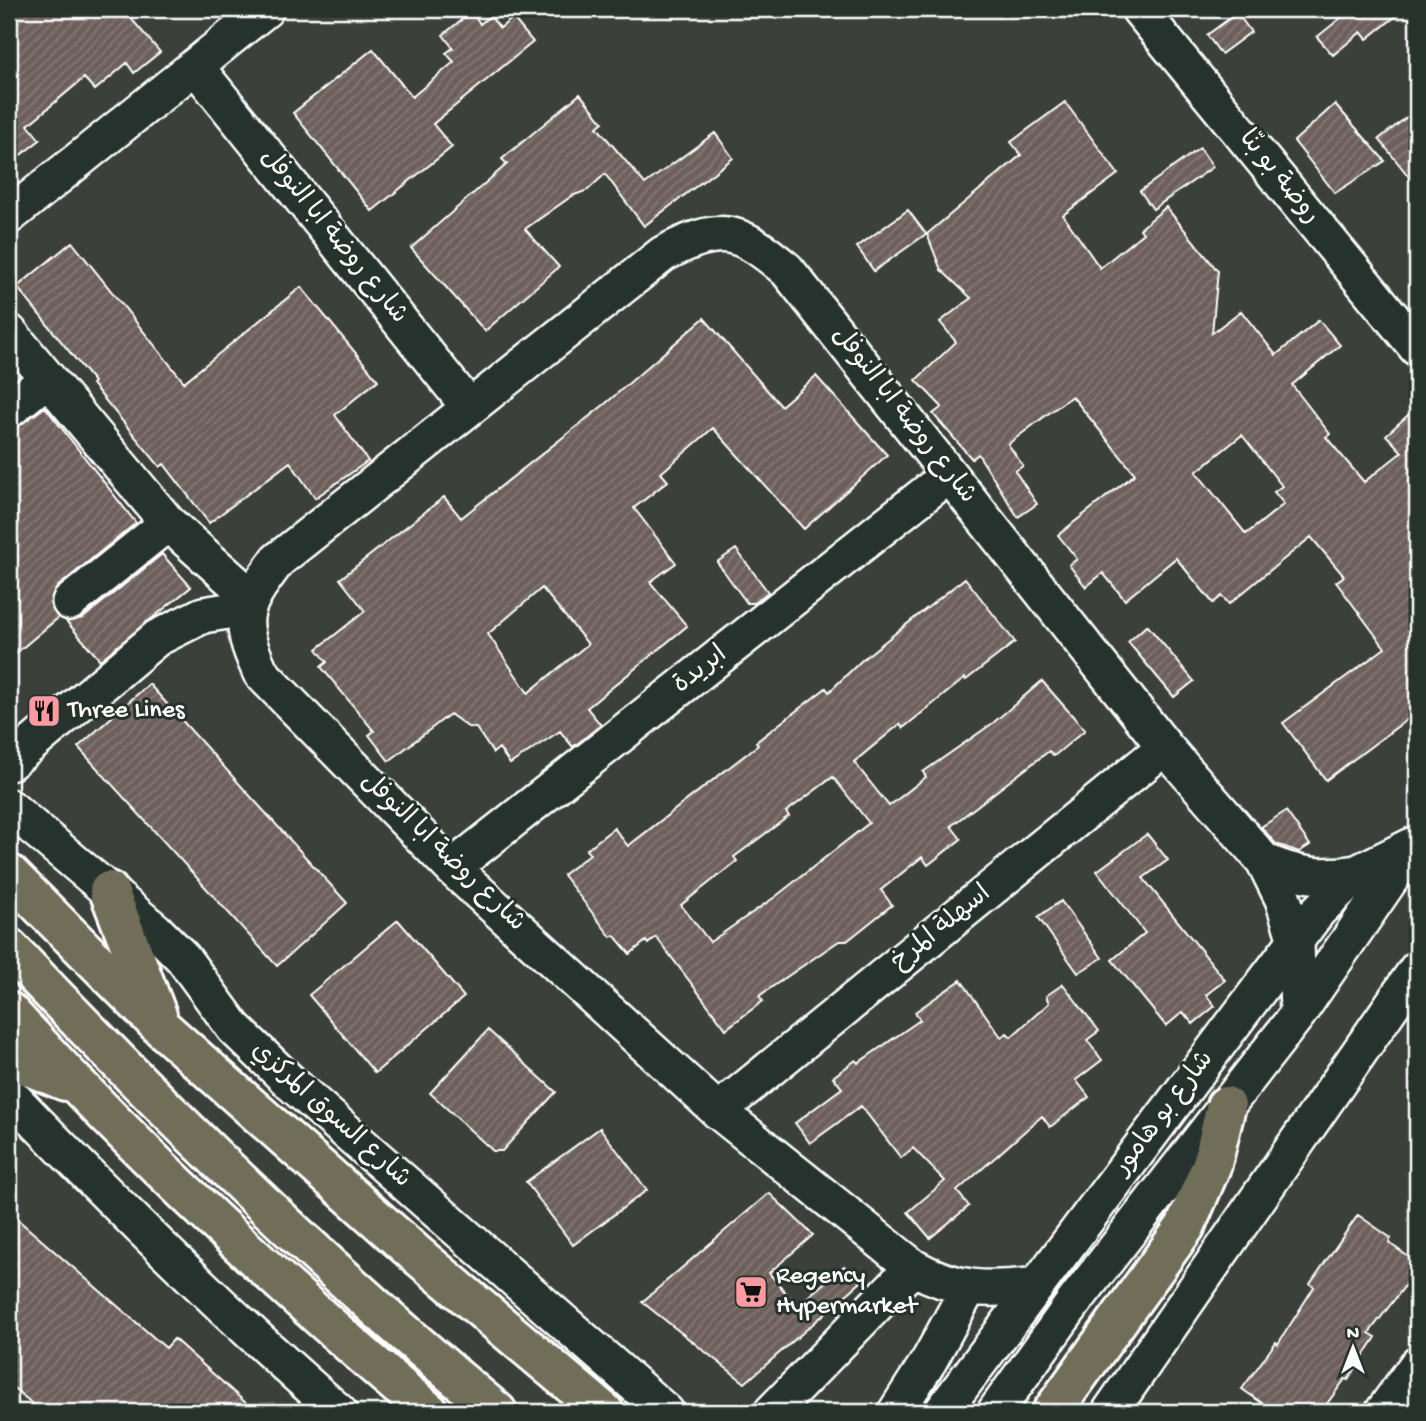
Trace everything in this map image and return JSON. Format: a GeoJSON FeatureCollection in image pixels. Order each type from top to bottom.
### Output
{"type":"FeatureCollection","features":[{"type":"Feature","properties":{"kind":"main road","name":"شارع السوق المركزي"},"geometry":{"type":"LineString","coordinates":[[9,874],[161,1027],[416,1254],[604,1412]]}},
{"type":"Feature","properties":{"kind":"main road"},"geometry":{"type":"LineString","coordinates":[[109,891],[161,1027]]}},
{"type":"Feature","properties":{"kind":"main road"},"geometry":{"type":"LineString","coordinates":[[9,948],[119,1064],[326,1264],[497,1412]]}},
{"type":"Feature","properties":{"kind":"main road"},"geometry":{"type":"LineString","coordinates":[[9,1012],[76,1085],[287,1290],[429,1412]]}},
{"type":"Feature","properties":{"kind":"main road"},"geometry":{"type":"LineString","coordinates":[[9,1058],[76,1085]]}},
{"type":"Feature","properties":{"kind":"main road"},"geometry":{"type":"LineString","coordinates":[[1052,1412],[1185,1227],[1212,1164],[1226,1106]]}},
{"type":"Feature","properties":{"kind":"street"},"geometry":{"type":"LineString","coordinates":[[9,216],[266,9]]}},
{"type":"Feature","properties":{"kind":"street","name":"روضة بو بنّا"},"geometry":{"type":"LineString","coordinates":[[1139,9],[1417,348]]}},
{"type":"Feature","properties":{"kind":"street","name":"شارع روضة ابا النوفل"},"geometry":{"type":"LineString","coordinates":[[196,66],[469,407]]}},
{"type":"Feature","properties":{"kind":"street","name":"شارع روضة ابا النوفل"},"geometry":{"type":"LineString","coordinates":[[1036,1285],[968,1289],[936,1280],[913,1266],[718,1111],[452,868],[261,673],[247,642],[248,602],[278,560],[663,254],[696,237],[730,233],[760,247],[787,270],[1165,747],[1264,861],[1283,899],[1296,941],[1298,1014]]}},
{"type":"Feature","properties":{"kind":"street"},"geometry":{"type":"LineString","coordinates":[[9,332],[168,523],[248,602],[203,615],[157,638],[9,763]]}},
{"type":"Feature","properties":{"kind":"street"},"geometry":{"type":"LineString","coordinates":[[9,410],[47,379]]}},
{"type":"Feature","properties":{"kind":"street","name":"ابريدة"},"geometry":{"type":"LineString","coordinates":[[452,868],[949,475]]}},
{"type":"Feature","properties":{"kind":"street"},"geometry":{"type":"LineString","coordinates":[[71,602],[168,523]]}},
{"type":"Feature","properties":{"kind":"street","name":"اسهلة المرخ"},"geometry":{"type":"LineString","coordinates":[[718,1111],[1165,747]]}},
{"type":"Feature","properties":{"kind":"street","name":"شارع السوق المركزي"},"geometry":{"type":"LineString","coordinates":[[9,807],[174,949],[233,1028],[291,1083],[666,1412]]}},
{"type":"Feature","properties":{"kind":"street","name":"شارع بو هامور"},"geometry":{"type":"LineString","coordinates":[[942,1412],[1318,911],[1357,873],[1415,843]]}},
{"type":"Feature","properties":{"kind":"street","name":"شارع بو هامور"},"geometry":{"type":"LineString","coordinates":[[995,1412],[1074,1302],[1298,1014],[1415,843]]}},
{"type":"Feature","properties":{"kind":"street"},"geometry":{"type":"LineString","coordinates":[[1264,861],[1309,876],[1333,877],[1357,873]]}},
{"type":"Feature","properties":{"kind":"street"},"geometry":{"type":"LineString","coordinates":[[1110,1412],[1417,969]]}},
{"type":"Feature","properties":{"kind":"street"},"geometry":{"type":"LineString","coordinates":[[9,1094],[107,1196],[276,1357],[339,1412]]}},
{"type":"Feature","properties":{"kind":"street"},"geometry":{"type":"LineString","coordinates":[[772,1412],[913,1266]]}},
{"type":"Feature","properties":{"kind":"street"},"geometry":{"type":"LineString","coordinates":[[896,1412],[930,1359],[968,1289],[987,1309],[998,1335]]}},
{"type":"Feature","properties":{"kind":"street"},"geometry":{"type":"LineString","coordinates":[[1382,1412],[1417,1365]]}},
{"type":"Feature","properties":{"kind":"building"},"geometry":{"type":"Polygon","coordinates":[[[9,9],[123,9],[160,52],[134,73],[127,63],[95,90],[84,78],[28,125],[40,140],[9,164],[9,9]]]}},
{"type":"Feature","properties":{"kind":"building"},"geometry":{"type":"Polygon","coordinates":[[[1343,9],[1405,9],[1367,39],[1361,32],[1333,55],[1317,37],[1347,13],[1343,9]]]}},
{"type":"Feature","properties":{"kind":"building"},"geometry":{"type":"Polygon","coordinates":[[[472,11],[480,24],[490,16],[500,28],[513,18],[533,42],[433,124],[452,147],[372,211],[293,113],[373,49],[412,97],[454,62],[446,53],[453,48],[443,35],[472,11]]]}},
{"type":"Feature","properties":{"kind":"building"},"geometry":{"type":"Polygon","coordinates":[[[1237,13],[1251,32],[1221,54],[1207,35],[1237,13]]]}},
{"type":"Feature","properties":{"kind":"building"},"geometry":{"type":"Polygon","coordinates":[[[580,94],[603,122],[597,127],[645,184],[715,133],[733,158],[644,226],[605,174],[588,190],[572,196],[525,229],[559,267],[485,331],[411,248],[507,164],[502,159],[580,94]]]}},
{"type":"Feature","properties":{"kind":"building"},"geometry":{"type":"Polygon","coordinates":[[[1065,102],[1118,174],[1063,215],[1100,268],[1143,233],[1140,229],[1166,207],[1218,271],[1212,333],[1241,311],[1276,355],[1319,320],[1340,345],[1292,385],[1330,434],[1326,437],[1364,482],[1402,452],[1386,435],[1417,407],[1417,712],[1326,780],[1283,723],[1385,648],[1336,582],[1344,576],[1311,537],[1229,604],[1222,596],[1213,603],[1176,558],[1125,600],[1103,573],[1086,587],[1069,565],[1077,559],[1058,535],[1135,474],[1072,396],[1008,444],[1023,466],[1015,471],[1037,504],[1018,517],[978,454],[972,459],[933,414],[942,407],[916,380],[956,342],[940,322],[971,298],[941,270],[927,234],[1021,155],[1011,142],[1065,102]],[[1242,435],[1196,472],[1246,534],[1284,504],[1274,492],[1282,486],[1242,435]]]}},
{"type":"Feature","properties":{"kind":"building"},"geometry":{"type":"Polygon","coordinates":[[[1335,104],[1385,161],[1335,193],[1294,141],[1335,104]]]}},
{"type":"Feature","properties":{"kind":"building"},"geometry":{"type":"Polygon","coordinates":[[[1417,109],[1417,187],[1379,139],[1417,109]]]}},
{"type":"Feature","properties":{"kind":"building"},"geometry":{"type":"Polygon","coordinates":[[[1200,148],[1213,167],[1153,209],[1140,191],[1200,148]]]}},
{"type":"Feature","properties":{"kind":"building"},"geometry":{"type":"Polygon","coordinates":[[[908,210],[926,234],[874,271],[857,247],[908,210]]]}},
{"type":"Feature","properties":{"kind":"building"},"geometry":{"type":"Polygon","coordinates":[[[72,242],[184,382],[301,287],[378,380],[335,415],[368,461],[315,498],[290,462],[209,523],[164,464],[160,467],[92,384],[94,382],[17,287],[72,242]]]}},
{"type":"Feature","properties":{"kind":"building"},"geometry":{"type":"Polygon","coordinates":[[[704,318],[781,406],[816,376],[887,455],[804,529],[713,428],[661,473],[668,481],[634,508],[676,563],[650,582],[687,626],[587,708],[601,725],[573,747],[560,731],[510,764],[499,748],[493,753],[476,728],[468,727],[450,714],[389,761],[369,735],[374,731],[321,667],[327,662],[317,649],[365,611],[340,579],[444,497],[461,518],[605,404],[704,318]],[[542,588],[488,634],[528,693],[588,644],[542,588]]]}},
{"type":"Feature","properties":{"kind":"building"},"geometry":{"type":"Polygon","coordinates":[[[45,407],[136,523],[57,587],[50,604],[58,618],[9,659],[9,433],[45,407]]]}},
{"type":"Feature","properties":{"kind":"building"},"geometry":{"type":"Polygon","coordinates":[[[736,549],[768,592],[754,603],[747,603],[717,562],[736,549]]]}},
{"type":"Feature","properties":{"kind":"building"},"geometry":{"type":"Polygon","coordinates":[[[162,554],[191,587],[100,660],[66,621],[83,618],[162,554]]]}},
{"type":"Feature","properties":{"kind":"building"},"geometry":{"type":"Polygon","coordinates":[[[965,578],[1015,642],[903,728],[900,724],[854,762],[889,806],[926,777],[923,772],[993,723],[1042,681],[1085,730],[1054,756],[1049,751],[951,826],[961,839],[928,865],[922,857],[881,890],[892,905],[847,941],[839,941],[759,996],[763,1001],[726,1029],[656,937],[648,944],[646,941],[630,954],[614,935],[611,937],[563,875],[590,854],[586,850],[614,828],[628,846],[758,745],[756,742],[826,688],[829,692],[863,659],[965,578]],[[833,777],[786,812],[789,816],[734,857],[737,861],[681,905],[710,942],[775,897],[869,823],[833,777]]]}},
{"type":"Feature","properties":{"kind":"building"},"geometry":{"type":"Polygon","coordinates":[[[1147,625],[1194,681],[1174,697],[1128,642],[1147,625]]]}},
{"type":"Feature","properties":{"kind":"building"},"geometry":{"type":"Polygon","coordinates":[[[149,684],[347,903],[277,966],[78,747],[149,684]]]}},
{"type":"Feature","properties":{"kind":"building"},"geometry":{"type":"Polygon","coordinates":[[[1286,811],[1310,845],[1299,852],[1276,844],[1261,827],[1286,811]]]}},
{"type":"Feature","properties":{"kind":"building"},"geometry":{"type":"Polygon","coordinates":[[[1147,834],[1168,860],[1143,878],[1225,980],[1206,995],[1215,1006],[1193,1024],[1183,1012],[1166,1026],[1112,960],[1145,933],[1097,871],[1147,834]]]}},
{"type":"Feature","properties":{"kind":"building"},"geometry":{"type":"Polygon","coordinates":[[[1061,901],[1102,958],[1078,973],[1038,917],[1061,901]]]}},
{"type":"Feature","properties":{"kind":"building"},"geometry":{"type":"Polygon","coordinates":[[[398,920],[464,997],[375,1073],[309,995],[398,920]]]}},
{"type":"Feature","properties":{"kind":"building"},"geometry":{"type":"Polygon","coordinates":[[[961,980],[1001,1037],[1007,1033],[1011,1037],[1049,1003],[1046,996],[1063,984],[1099,1031],[1087,1040],[1102,1060],[1076,1080],[1089,1097],[1050,1127],[1042,1116],[957,1191],[969,1206],[930,1238],[908,1212],[945,1181],[913,1148],[901,1158],[861,1106],[810,1143],[795,1123],[842,1088],[833,1077],[920,1020],[915,1012],[961,980]]]}},
{"type":"Feature","properties":{"kind":"building"},"geometry":{"type":"Polygon","coordinates":[[[488,1030],[556,1092],[502,1151],[493,1151],[430,1093],[488,1030]]]}},
{"type":"Feature","properties":{"kind":"building"},"geometry":{"type":"Polygon","coordinates":[[[600,1128],[647,1190],[573,1245],[526,1182],[600,1128]]]}},
{"type":"Feature","properties":{"kind":"building","name":"Regency Hypermarket"},"geometry":{"type":"Polygon","coordinates":[[[769,1193],[813,1235],[769,1273],[797,1306],[844,1266],[861,1282],[745,1383],[642,1302],[769,1193]]]}},
{"type":"Feature","properties":{"kind":"building"},"geometry":{"type":"Polygon","coordinates":[[[9,1212],[166,1348],[174,1339],[256,1412],[42,1412],[9,1384],[9,1212]]]}},
{"type":"Feature","properties":{"kind":"building"},"geometry":{"type":"Polygon","coordinates":[[[1358,1215],[1391,1238],[1389,1243],[1417,1263],[1417,1270],[1369,1333],[1376,1337],[1348,1380],[1345,1379],[1321,1412],[1275,1412],[1242,1389],[1276,1342],[1278,1344],[1314,1287],[1310,1284],[1358,1215]]]}},
{"type":"Feature","properties":{"kind":"place","name":"Three Lines"},"geometry":{"type":"Point","coordinates":[44,711]}},
{"type":"Feature","properties":{"kind":"place","name":"Regency Hypermarket"},"geometry":{"type":"Point","coordinates":[751,1292]}}]}
